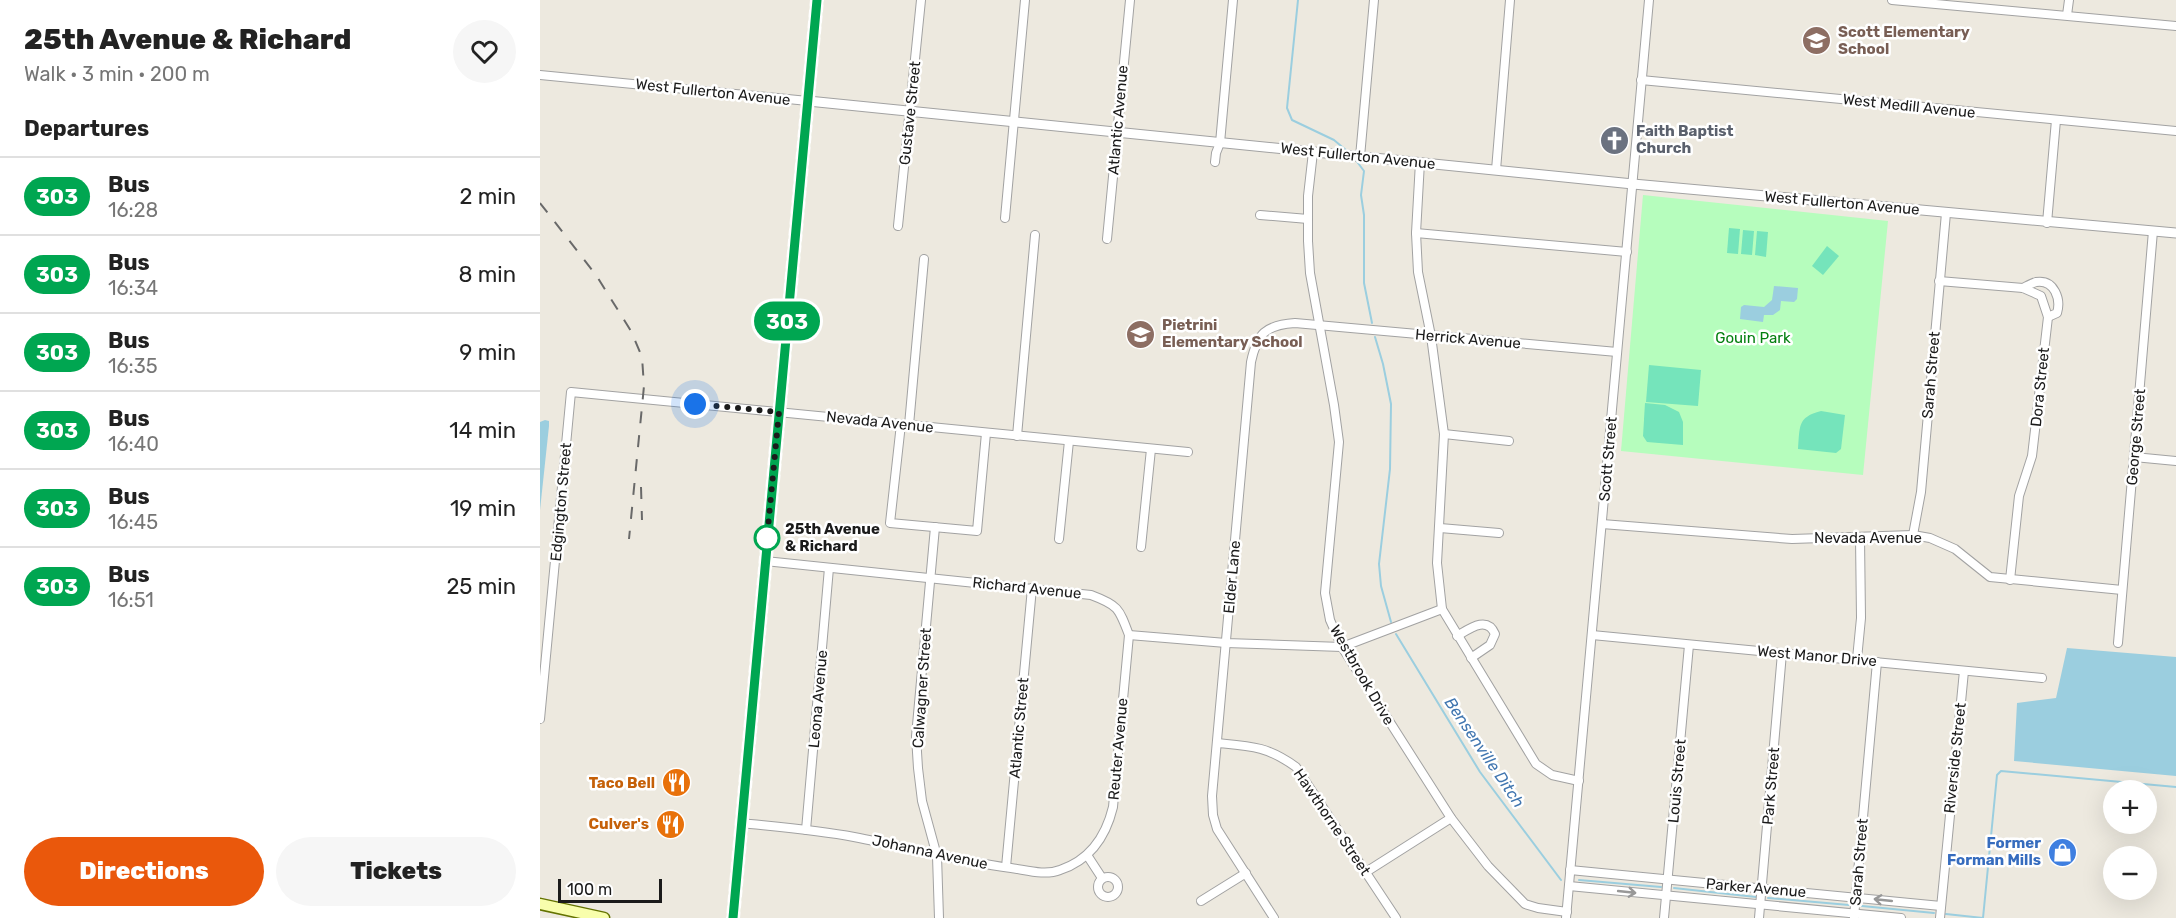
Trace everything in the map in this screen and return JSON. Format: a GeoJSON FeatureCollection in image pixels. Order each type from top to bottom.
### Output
{"type":"FeatureCollection","features":[{"type":"Feature","properties":{"kind":"main road"},"geometry":{"type":"LineString","coordinates":[[733,918],[817,0]]}},
{"type":"Feature","properties":{"kind":"main road"},"geometry":{"type":"LineString","coordinates":[[540,904],[604,918]]}},
{"type":"Feature","properties":{"kind":"street","name":"Gustave Street"},"geometry":{"type":"LineString","coordinates":[[898,226],[921,0]]}},
{"type":"Feature","properties":{"kind":"street"},"geometry":{"type":"LineString","coordinates":[[1005,218],[1026,0]]}},
{"type":"Feature","properties":{"kind":"street","name":"Atlantic Avenue"},"geometry":{"type":"LineString","coordinates":[[1107,239],[1130,0]]}},
{"type":"Feature","properties":{"kind":"street"},"geometry":{"type":"LineString","coordinates":[[1215,162],[1220,143],[1233,0]]}},
{"type":"Feature","properties":{"kind":"street"},"geometry":{"type":"LineString","coordinates":[[1360,157],[1374,0]]}},
{"type":"Feature","properties":{"kind":"street"},"geometry":{"type":"LineString","coordinates":[[1496,170],[1510,0]]}},
{"type":"Feature","properties":{"kind":"street","name":"Scott Street"},"geometry":{"type":"LineString","coordinates":[[1566,915],[1649,0]]}},
{"type":"Feature","properties":{"kind":"street"},"geometry":{"type":"LineString","coordinates":[[1892,0],[2176,26]]}},
{"type":"Feature","properties":{"kind":"street"},"geometry":{"type":"LineString","coordinates":[[2067,15],[2069,0]]}},
{"type":"Feature","properties":{"kind":"street","name":"West Fullerton Avenue"},"geometry":{"type":"LineString","coordinates":[[540,75],[1633,184],[2176,233]]}},
{"type":"Feature","properties":{"kind":"street","name":"West Medill Avenue"},"geometry":{"type":"LineString","coordinates":[[1641,80],[2176,131]]}},
{"type":"Feature","properties":{"kind":"street"},"geometry":{"type":"LineString","coordinates":[[2047,223],[2056,120]]}},
{"type":"Feature","properties":{"kind":"street","name":"Westbrook Drive"},"geometry":{"type":"LineString","coordinates":[[1312,152],[1308,219],[1310,273],[1339,442],[1325,593],[1330,620],[1342,647],[1450,818],[1488,866],[1521,902],[1530,907],[1566,915]]}},
{"type":"Feature","properties":{"kind":"street"},"geometry":{"type":"LineString","coordinates":[[1420,162],[1416,233],[1418,272],[1431,336],[1444,434],[1437,575],[1442,609],[1536,764],[1552,774],[1578,781]]}},
{"type":"Feature","properties":{"kind":"street","name":"Sarah Street"},"geometry":{"type":"LineString","coordinates":[[1913,535],[1921,492],[1946,213]]}},
{"type":"Feature","properties":{"kind":"street"},"geometry":{"type":"LineString","coordinates":[[1260,215],[1308,219]]}},
{"type":"Feature","properties":{"kind":"street","name":"George Street"},"geometry":{"type":"LineString","coordinates":[[2118,642],[2153,231]]}},
{"type":"Feature","properties":{"kind":"street"},"geometry":{"type":"LineString","coordinates":[[1416,233],[1627,252]]}},
{"type":"Feature","properties":{"kind":"street"},"geometry":{"type":"LineString","coordinates":[[1017,436],[1035,235]]}},
{"type":"Feature","properties":{"kind":"street"},"geometry":{"type":"LineString","coordinates":[[924,259],[905,425],[890,524],[977,531],[986,433]]}},
{"type":"Feature","properties":{"kind":"street"},"geometry":{"type":"LineString","coordinates":[[1939,281],[2023,288],[2041,296],[2048,317]]}},
{"type":"Feature","properties":{"kind":"street","name":"Dora Street"},"geometry":{"type":"LineString","coordinates":[[2010,580],[2019,496],[2032,456],[2048,317],[2057,313],[2059,304],[2056,291],[2048,284],[2036,282],[2023,288]]}},
{"type":"Feature","properties":{"kind":"street","name":"Elder Lane"},"geometry":{"type":"LineString","coordinates":[[1274,918],[1218,830],[1213,815],[1212,796],[1254,348],[1261,335],[1275,325],[1294,323],[1319,325]]}},
{"type":"Feature","properties":{"kind":"street","name":"Herrick Avenue"},"geometry":{"type":"LineString","coordinates":[[1319,325],[1617,352]]}},
{"type":"Feature","properties":{"kind":"street","name":"Nevada Avenue"},"geometry":{"type":"LineString","coordinates":[[571,392],[1188,452]]}},
{"type":"Feature","properties":{"kind":"street","name":"Edgington Street"},"geometry":{"type":"LineString","coordinates":[[540,719],[571,392]]}},
{"type":"Feature","properties":{"kind":"street"},"geometry":{"type":"LineString","coordinates":[[1444,434],[1509,441]]}},
{"type":"Feature","properties":{"kind":"street"},"geometry":{"type":"LineString","coordinates":[[1059,539],[1069,441]]}},
{"type":"Feature","properties":{"kind":"street"},"geometry":{"type":"LineString","coordinates":[[1141,546],[1151,449]]}},
{"type":"Feature","properties":{"kind":"street"},"geometry":{"type":"LineString","coordinates":[[2134,457],[2176,461]]}},
{"type":"Feature","properties":{"kind":"street","name":"Nevada Avenue"},"geometry":{"type":"LineString","coordinates":[[1602,524],[1792,539],[1913,535],[1942,542],[1969,558],[1990,577],[2122,590]]}},
{"type":"Feature","properties":{"kind":"street","name":"Calwagner Street"},"geometry":{"type":"LineString","coordinates":[[935,528],[916,736],[922,801],[937,856],[939,918]]}},
{"type":"Feature","properties":{"kind":"street"},"geometry":{"type":"LineString","coordinates":[[1440,528],[1499,533]]}},
{"type":"Feature","properties":{"kind":"street"},"geometry":{"type":"LineString","coordinates":[[1857,659],[1861,618],[1860,538]]}},
{"type":"Feature","properties":{"kind":"street","name":"Richard Avenue"},"geometry":{"type":"LineString","coordinates":[[765,561],[1090,595],[1114,605],[1129,635]]}},
{"type":"Feature","properties":{"kind":"street","name":"Leona Avenue"},"geometry":{"type":"LineString","coordinates":[[806,830],[830,568]]}},
{"type":"Feature","properties":{"kind":"street","name":"Atlantic Street"},"geometry":{"type":"LineString","coordinates":[[1006,867],[1032,588]]}},
{"type":"Feature","properties":{"kind":"street"},"geometry":{"type":"LineString","coordinates":[[1129,635],[1226,643],[1342,647],[1442,609]]}},
{"type":"Feature","properties":{"kind":"street"},"geometry":{"type":"LineString","coordinates":[[1457,636],[1479,624],[1485,624],[1493,629],[1495,634],[1492,643],[1471,658]]}},
{"type":"Feature","properties":{"kind":"street","name":"Reuter Avenue"},"geometry":{"type":"LineString","coordinates":[[1088,855],[1104,832],[1113,807],[1129,635]]}},
{"type":"Feature","properties":{"kind":"street","name":"West Manor Drive"},"geometry":{"type":"LineString","coordinates":[[1592,635],[2042,678]]}},
{"type":"Feature","properties":{"kind":"street","name":"Louis Street"},"geometry":{"type":"LineString","coordinates":[[1664,918],[1689,645]]}},
{"type":"Feature","properties":{"kind":"street","name":"Park Street"},"geometry":{"type":"LineString","coordinates":[[1759,918],[1782,653]]}},
{"type":"Feature","properties":{"kind":"street","name":"Sarah Street"},"geometry":{"type":"LineString","coordinates":[[1854,916],[1877,662]]}},
{"type":"Feature","properties":{"kind":"street","name":"Riverside Street"},"geometry":{"type":"LineString","coordinates":[[1940,918],[1964,670]]}},
{"type":"Feature","properties":{"kind":"street","name":"Hawthorne Street"},"geometry":{"type":"LineString","coordinates":[[1217,743],[1260,747],[1278,754],[1296,766],[1396,918]]}},
{"type":"Feature","properties":{"kind":"street"},"geometry":{"type":"LineString","coordinates":[[1366,872],[1450,818]]}},
{"type":"Feature","properties":{"kind":"street","name":"Johanna Avenue"},"geometry":{"type":"LineString","coordinates":[[741,823],[853,836],[937,856],[1043,873],[1060,870],[1088,855]]}},
{"type":"Feature","properties":{"kind":"street"},"geometry":{"type":"LineString","coordinates":[[1088,855],[1102,878]]}},
{"type":"Feature","properties":{"kind":"street","name":"Parker Avenue"},"geometry":{"type":"LineString","coordinates":[[1570,870],[1941,906]]}},
{"type":"Feature","properties":{"kind":"street"},"geometry":{"type":"LineString","coordinates":[[1201,901],[1246,873]]}},
{"type":"Feature","properties":{"kind":"street","name":"Parker Avenue"},"geometry":{"type":"LineString","coordinates":[[1569,886],[1854,916],[1901,918]]}},
{"type":"Feature","properties":{"kind":"green space","name":"Gouin Park"},"geometry":{"type":"Polygon","coordinates":[[[1643,195],[1888,221],[1863,475],[1621,451],[1643,195]]]}},
{"type":"Feature","properties":{"kind":"green space"},"geometry":{"type":"Polygon","coordinates":[[[1729,228],[1740,229],[1738,254],[1727,253],[1729,228]]]}},
{"type":"Feature","properties":{"kind":"green space"},"geometry":{"type":"Polygon","coordinates":[[[1743,230],[1754,231],[1752,255],[1741,254],[1743,230]]]}},
{"type":"Feature","properties":{"kind":"green space"},"geometry":{"type":"Polygon","coordinates":[[[1757,231],[1768,232],[1766,257],[1755,255],[1757,231]]]}},
{"type":"Feature","properties":{"kind":"green space"},"geometry":{"type":"Polygon","coordinates":[[[1827,246],[1839,256],[1823,275],[1812,266],[1827,246]]]}},
{"type":"Feature","properties":{"kind":"green space"},"geometry":{"type":"Polygon","coordinates":[[[1649,365],[1701,370],[1698,406],[1646,402],[1649,365]]]}},
{"type":"Feature","properties":{"kind":"green space"},"geometry":{"type":"Polygon","coordinates":[[[1645,403],[1665,405],[1679,412],[1683,422],[1683,445],[1647,442],[1643,436],[1645,403]]]}},
{"type":"Feature","properties":{"kind":"green space"},"geometry":{"type":"Polygon","coordinates":[[[1821,411],[1845,415],[1841,449],[1836,453],[1798,449],[1801,424],[1808,416],[1821,411]]]}},
{"type":"Feature","properties":{"kind":"water"},"geometry":{"type":"Polygon","coordinates":[[[1774,286],[1798,288],[1797,299],[1794,302],[1781,301],[1780,310],[1773,315],[1764,315],[1763,322],[1740,319],[1741,307],[1744,305],[1764,307],[1772,300],[1774,286]]]}},
{"type":"Feature","properties":{"kind":"water"},"geometry":{"type":"Polygon","coordinates":[[[549,421],[549,426],[540,510],[540,422],[549,421]]]}},
{"type":"Feature","properties":{"kind":"water"},"geometry":{"type":"Polygon","coordinates":[[[2067,648],[2176,657],[2176,776],[2014,761],[2017,703],[2056,698],[2067,648]]]}},
{"type":"Feature","properties":{"kind":"waterway"},"geometry":{"type":"LineString","coordinates":[[1298,0],[1287,108],[1292,120],[1334,140],[1347,151]]}},
{"type":"Feature","properties":{"kind":"waterway"},"geometry":{"type":"LineString","coordinates":[[1355,159],[1364,171],[1361,195],[1364,215],[1364,283],[1372,323]]}},
{"type":"Feature","properties":{"kind":"waterway","name":"Bensenville Ditch"},"geometry":{"type":"LineString","coordinates":[[1375,337],[1391,404],[1390,469],[1379,564],[1381,586],[1391,622]]}},
{"type":"Feature","properties":{"kind":"waterway","name":"Bensenville Ditch"},"geometry":{"type":"LineString","coordinates":[[1396,634],[1480,772],[1561,880]]}},
{"type":"Feature","properties":{"kind":"waterway","name":"Bensenville Ditch"},"geometry":{"type":"LineString","coordinates":[[1946,914],[1983,918],[1997,775],[2001,771],[2176,787]]}},
{"type":"Feature","properties":{"kind":"waterway","name":"Bensenville Ditch"},"geometry":{"type":"LineString","coordinates":[[1579,880],[1661,887]]}},
{"type":"Feature","properties":{"kind":"waterway","name":"Bensenville Ditch"},"geometry":{"type":"LineString","coordinates":[[1674,888],[1756,897]]}},
{"type":"Feature","properties":{"kind":"waterway","name":"Bensenville Ditch"},"geometry":{"type":"LineString","coordinates":[[1768,898],[1849,905]]}},
{"type":"Feature","properties":{"kind":"waterway","name":"Bensenville Ditch"},"geometry":{"type":"LineString","coordinates":[[1862,906],[1934,913]]}},
{"type":"Feature","properties":{"kind":"railway"},"geometry":{"type":"LineString","coordinates":[[540,203],[596,275],[631,331],[642,357],[644,386],[629,539]]}},
{"type":"Feature","properties":{"kind":"railway"},"geometry":{"type":"LineString","coordinates":[[641,487],[642,520]]}},
{"type":"Feature","properties":{"kind":"bus line","name":"303"},"geometry":{"type":"LineString","coordinates":[[733,918],[817,0]]}},
{"type":"Feature","properties":{"kind":"place","name":"Scott Elementary School"},"geometry":{"type":"Point","coordinates":[1817,41]}},
{"type":"Feature","properties":{"kind":"place","name":"Faith Baptist Church"},"geometry":{"type":"Point","coordinates":[1615,140]}},
{"type":"Feature","properties":{"kind":"place","name":"Pietrini Elementary School"},"geometry":{"type":"Point","coordinates":[1141,334]}},
{"type":"Feature","properties":{"kind":"place","name":"25th Avenue & Richard"},"geometry":{"type":"Point","coordinates":[767,538]}},
{"type":"Feature","properties":{"kind":"place","name":"Taco Bell"},"geometry":{"type":"Point","coordinates":[676,783]}},
{"type":"Feature","properties":{"kind":"place","name":"Culver's"},"geometry":{"type":"Point","coordinates":[670,824]}},
{"type":"Feature","properties":{"kind":"place","name":"Former Forman Mills"},"geometry":{"type":"Point","coordinates":[2062,852]}},
{"type":"Feature","properties":{"kind":"route"},"geometry":{"type":"LineString","coordinates":[[695,404],[779,412],[767,538]]}}]}
